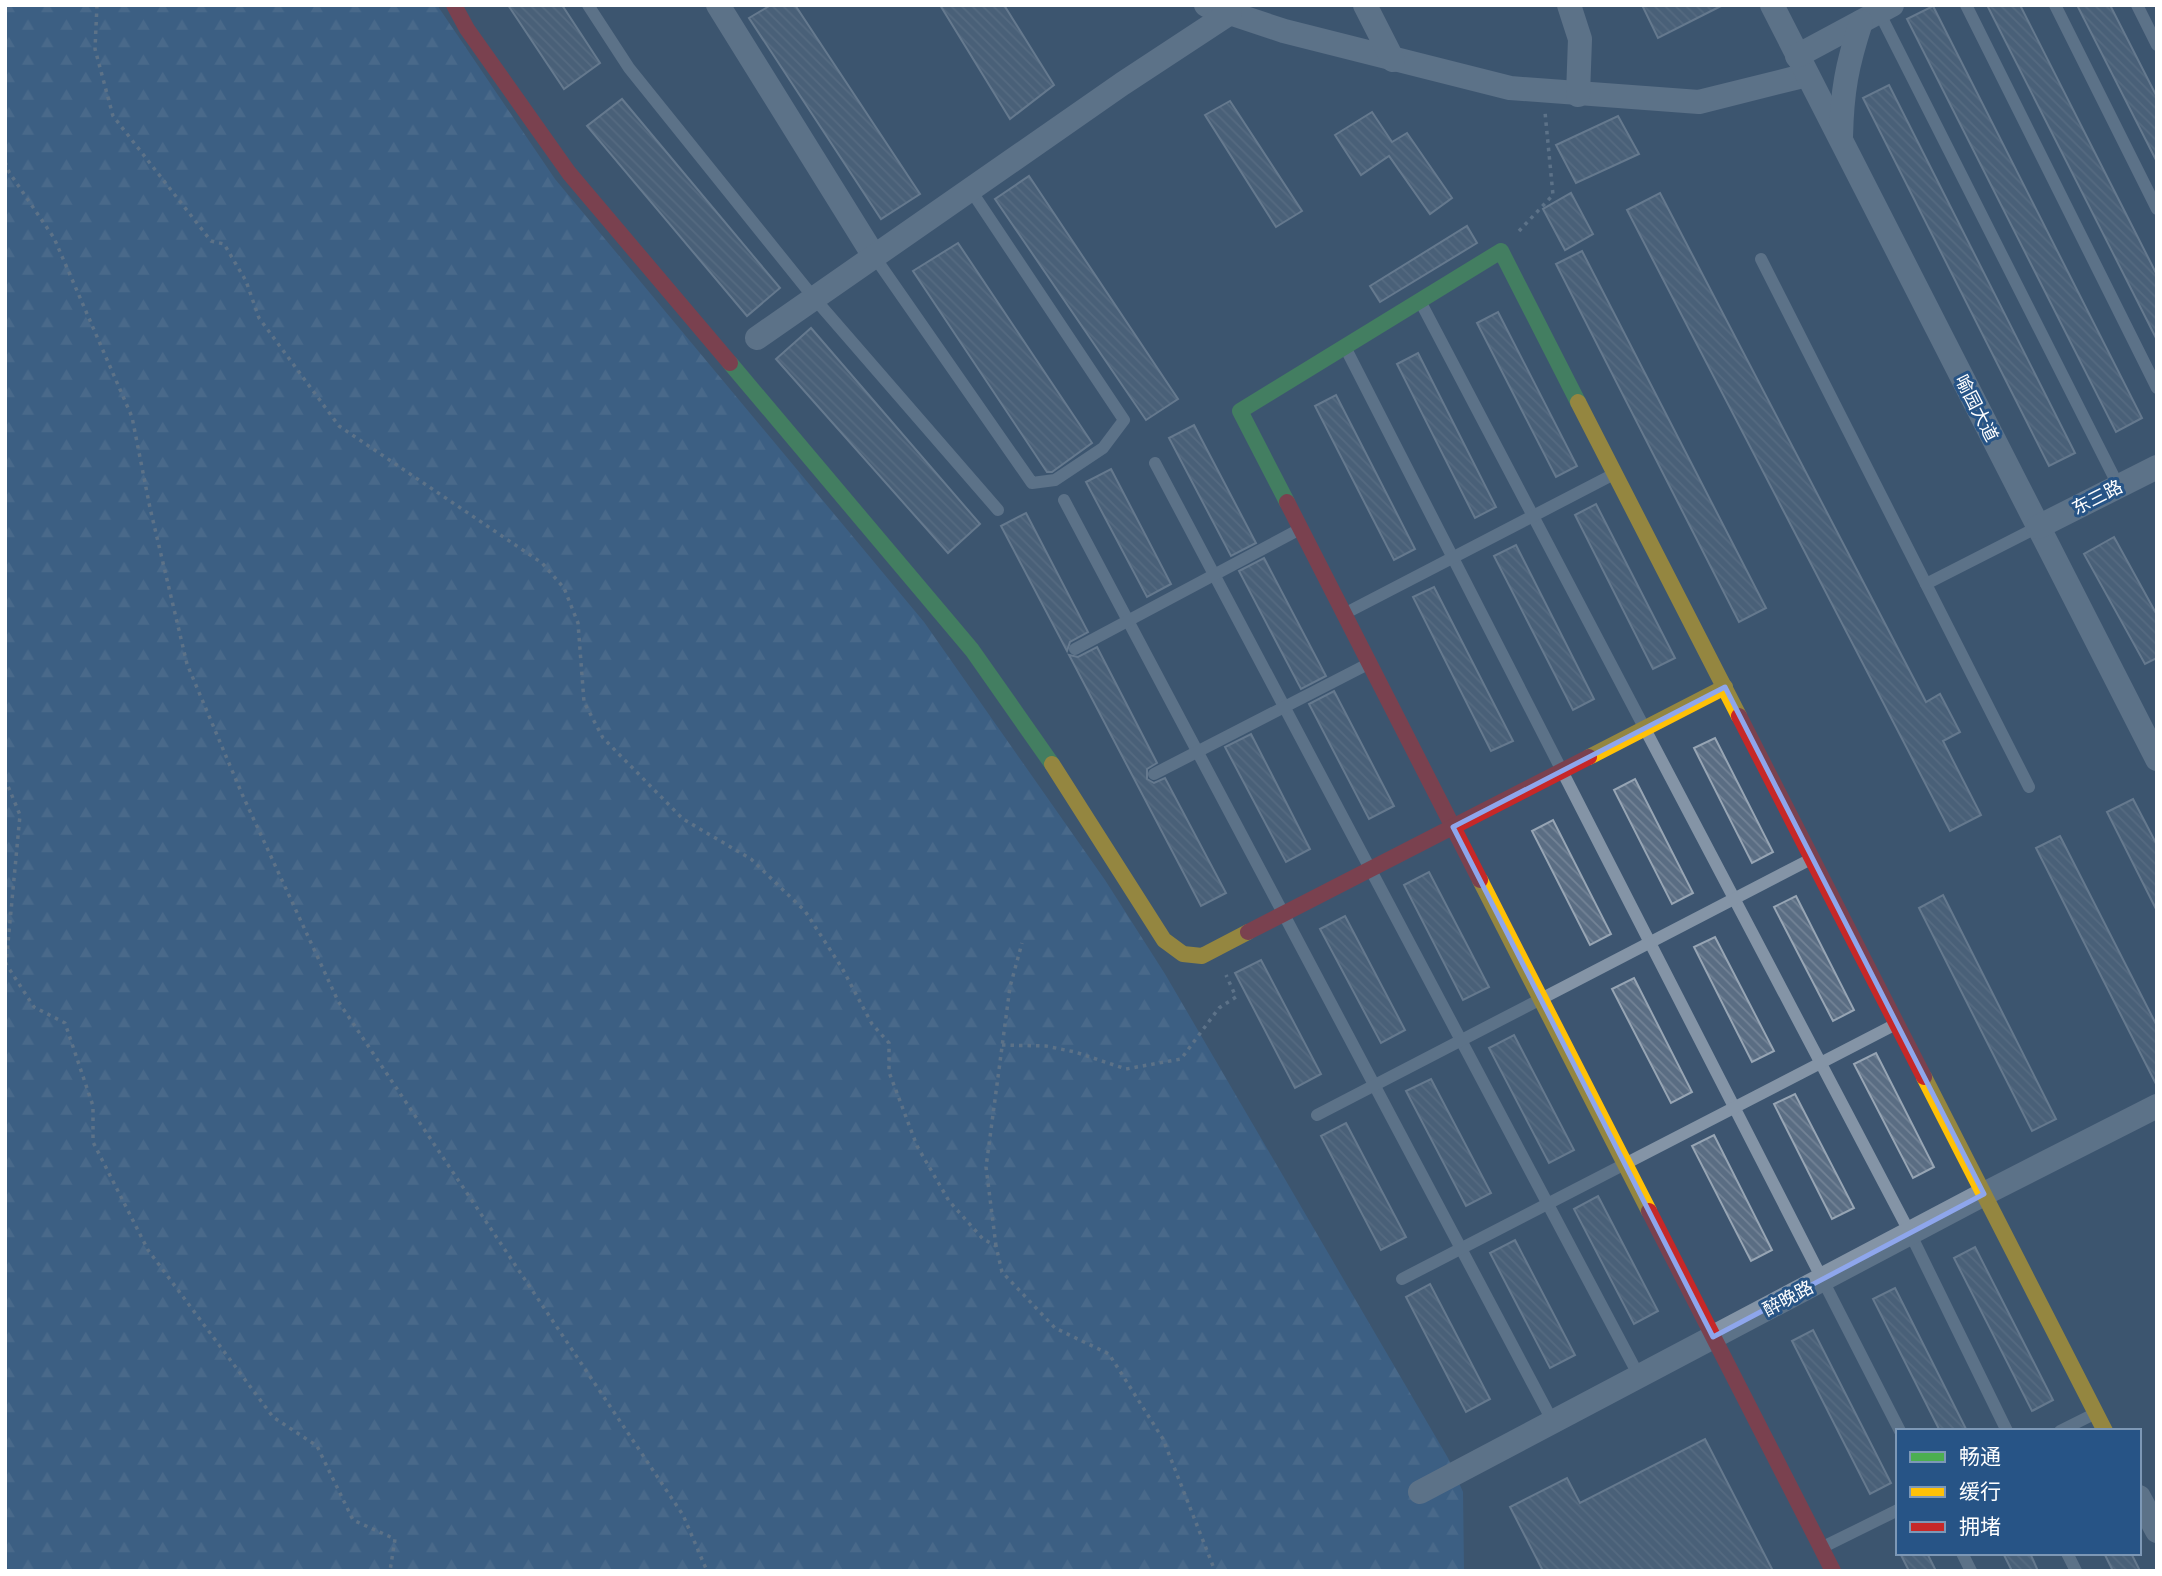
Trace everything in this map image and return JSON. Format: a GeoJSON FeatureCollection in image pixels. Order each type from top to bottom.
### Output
{"type":"FeatureCollection","features":[{"type":"Feature","properties":{"kind":"street"},"geometry":{"type":"LineString","coordinates":[[454,5],[467,29],[569,173],[972,650],[1048,758],[1164,940],[1183,954],[1202,956],[1725,687]]}},
{"type":"Feature","properties":{"kind":"street"},"geometry":{"type":"LineString","coordinates":[[718,5],[874,256]]}},
{"type":"Feature","properties":{"kind":"street"},"geometry":{"type":"LineString","coordinates":[[1206,5],[1284,32],[1510,88],[1699,102],[1802,66],[1878,13]]}},
{"type":"Feature","properties":{"kind":"street"},"geometry":{"type":"LineString","coordinates":[[1366,5],[1393,60]]}},
{"type":"Feature","properties":{"kind":"street"},"geometry":{"type":"LineString","coordinates":[[1569,5],[1580,39],[1578,95]]}},
{"type":"Feature","properties":{"kind":"street","name":"喻园大道"},"geometry":{"type":"LineString","coordinates":[[1772,5],[2157,759]]}},
{"type":"Feature","properties":{"kind":"street"},"geometry":{"type":"LineString","coordinates":[[757,338],[1122,84],[1230,13]]}},
{"type":"Feature","properties":{"kind":"street"},"geometry":{"type":"LineString","coordinates":[[1841,141],[1842,97],[1848,63],[1878,13]]}},
{"type":"Feature","properties":{"kind":"street"},"geometry":{"type":"LineString","coordinates":[[1833,1571],[1240,411],[1501,251],[2104,1429]]}},
{"type":"Feature","properties":{"kind":"street","name":"东三路"},"geometry":{"type":"LineString","coordinates":[[2038,527],[2157,467]]}},
{"type":"Feature","properties":{"kind":"street","name":"醉晚路"},"geometry":{"type":"LineString","coordinates":[[1420,1492],[1984,1194],[2157,1106]]}},
{"type":"Feature","properties":{"kind":"street"},"geometry":{"type":"LineString","coordinates":[[2141,1501],[2157,1531]]}},
{"type":"Feature","properties":{"kind":"lane"},"geometry":{"type":"LineString","coordinates":[[588,5],[629,68],[814,298],[998,510]]}},
{"type":"Feature","properties":{"kind":"lane"},"geometry":{"type":"LineString","coordinates":[[1966,5],[2157,388]]}},
{"type":"Feature","properties":{"kind":"lane"},"geometry":{"type":"LineString","coordinates":[[2055,5],[2157,209]]}},
{"type":"Feature","properties":{"kind":"lane"},"geometry":{"type":"LineString","coordinates":[[2137,5],[2157,45]]}},
{"type":"Feature","properties":{"kind":"lane"},"geometry":{"type":"LineString","coordinates":[[1878,13],[2119,486]]}},
{"type":"Feature","properties":{"kind":"lane"},"geometry":{"type":"LineString","coordinates":[[874,256],[1032,483],[1055,480],[1103,448],[1124,420],[970,189]]}},
{"type":"Feature","properties":{"kind":"lane"},"geometry":{"type":"LineString","coordinates":[[1760,259],[2029,787]]}},
{"type":"Feature","properties":{"kind":"lane"},"geometry":{"type":"LineString","coordinates":[[1420,301],[1910,1233],[2006,1429]]}},
{"type":"Feature","properties":{"kind":"lane"},"geometry":{"type":"LineString","coordinates":[[1345,347],[1899,1429]]}},
{"type":"Feature","properties":{"kind":"lane"},"geometry":{"type":"LineString","coordinates":[[1155,463],[1639,1376]]}},
{"type":"Feature","properties":{"kind":"lane"},"geometry":{"type":"LineString","coordinates":[[1344,614],[1615,473]]}},
{"type":"Feature","properties":{"kind":"lane"},"geometry":{"type":"LineString","coordinates":[[1064,500],[1553,1422]]}},
{"type":"Feature","properties":{"kind":"lane"},"geometry":{"type":"LineString","coordinates":[[1926,584],[2038,527]]}},
{"type":"Feature","properties":{"kind":"lane"},"geometry":{"type":"LineString","coordinates":[[1075,649],[1300,529]]}},
{"type":"Feature","properties":{"kind":"lane"},"geometry":{"type":"LineString","coordinates":[[1154,774],[1369,664]]}},
{"type":"Feature","properties":{"kind":"lane"},"geometry":{"type":"LineString","coordinates":[[1317,1115],[1813,859]]}},
{"type":"Feature","properties":{"kind":"lane"},"geometry":{"type":"LineString","coordinates":[[1402,1279],[1897,1023]]}},
{"type":"Feature","properties":{"kind":"lane"},"geometry":{"type":"LineString","coordinates":[[2064,1429],[2096,1413]]}},
{"type":"Feature","properties":{"kind":"lane"},"geometry":{"type":"LineString","coordinates":[[1821,1548],[1896,1511]]}},
{"type":"Feature","properties":{"kind":"lane"},"geometry":{"type":"LineString","coordinates":[[1963,1555],[1971,1571]]}},
{"type":"Feature","properties":{"kind":"lane"},"geometry":{"type":"LineString","coordinates":[[2068,1555],[2076,1571]]}},
{"type":"Feature","properties":{"kind":"path"},"geometry":{"type":"LineString","coordinates":[[97,5],[95,49],[113,116],[211,242],[224,244],[246,281],[258,318],[340,426],[542,563],[564,588],[578,623],[584,702],[603,738],[683,819],[751,859],[804,911],[842,968],[872,1024],[889,1043],[889,1072],[917,1146],[949,1201],[983,1239],[996,1246]]}},
{"type":"Feature","properties":{"kind":"path"},"geometry":{"type":"LineString","coordinates":[[1501,251],[1553,195],[1543,91]]}},
{"type":"Feature","properties":{"kind":"path"},"geometry":{"type":"LineString","coordinates":[[5,162],[54,238],[132,417],[150,508],[187,664],[242,794],[338,1001],[683,1515],[707,1571]]}},
{"type":"Feature","properties":{"kind":"path"},"geometry":{"type":"LineString","coordinates":[[5,779],[20,815],[6,964],[34,1007],[65,1023],[93,1106],[93,1142],[148,1250],[273,1417],[317,1446],[353,1520],[395,1539],[390,1571]]}},
{"type":"Feature","properties":{"kind":"path"},"geometry":{"type":"LineString","coordinates":[[1022,943],[1010,988],[986,1167],[1002,1272],[1055,1328],[1109,1354],[1163,1439],[1215,1571]]}},
{"type":"Feature","properties":{"kind":"path"},"geometry":{"type":"LineString","coordinates":[[1002,1045],[1046,1046],[1076,1052],[1126,1069],[1181,1059],[1219,1008],[1236,997],[1214,950]]}},
{"type":"Feature","properties":{"kind":"highlighted area"},"geometry":{"type":"Polygon","coordinates":[[[1725,687],[1984,1194],[1713,1337],[1453,827],[1725,687]]]}},
{"type":"Feature","properties":{"kind":"green space"},"geometry":{"type":"Polygon","coordinates":[[[5,5],[437,5],[555,179],[924,622],[1105,880],[1165,974],[1448,1458],[1463,1492],[1464,1571],[5,1571],[5,5]]]}},
{"type":"Feature","properties":{"kind":"building"},"geometry":{"type":"Polygon","coordinates":[[[508,5],[562,5],[600,63],[564,89],[508,5]]]}},
{"type":"Feature","properties":{"kind":"building"},"geometry":{"type":"Polygon","coordinates":[[[771,5],[795,5],[920,194],[881,219],[749,18],[771,5]]]}},
{"type":"Feature","properties":{"kind":"building"},"geometry":{"type":"Polygon","coordinates":[[[940,5],[1004,5],[1054,85],[1010,119],[940,5]]]}},
{"type":"Feature","properties":{"kind":"building"},"geometry":{"type":"Polygon","coordinates":[[[1642,5],[1723,5],[1658,38],[1642,5]]]}},
{"type":"Feature","properties":{"kind":"building"},"geometry":{"type":"Polygon","coordinates":[[[1987,5],[2020,5],[2157,275],[2157,340],[1987,5]]]}},
{"type":"Feature","properties":{"kind":"building"},"geometry":{"type":"Polygon","coordinates":[[[2077,5],[2110,5],[2157,97],[2157,162],[2077,5]]]}},
{"type":"Feature","properties":{"kind":"building"},"geometry":{"type":"Polygon","coordinates":[[[1933,6],[2142,418],[2116,432],[1907,19],[1933,6]]]}},
{"type":"Feature","properties":{"kind":"building"},"geometry":{"type":"Polygon","coordinates":[[[1889,85],[2075,453],[2049,466],[1863,98],[1889,85]]]}},
{"type":"Feature","properties":{"kind":"building"},"geometry":{"type":"Polygon","coordinates":[[[622,99],[780,288],[747,316],[587,126],[622,99]]]}},
{"type":"Feature","properties":{"kind":"building"},"geometry":{"type":"Polygon","coordinates":[[[1230,101],[1302,211],[1276,227],[1205,115],[1230,101]]]}},
{"type":"Feature","properties":{"kind":"building"},"geometry":{"type":"Polygon","coordinates":[[[1372,112],[1392,142],[1407,133],[1452,198],[1430,214],[1389,156],[1361,175],[1335,135],[1372,112]]]}},
{"type":"Feature","properties":{"kind":"building"},"geometry":{"type":"Polygon","coordinates":[[[1618,116],[1639,154],[1576,183],[1556,145],[1618,116]]]}},
{"type":"Feature","properties":{"kind":"building"},"geometry":{"type":"Polygon","coordinates":[[[1029,176],[1178,399],[1146,420],[995,199],[1029,176]]]}},
{"type":"Feature","properties":{"kind":"building"},"geometry":{"type":"Polygon","coordinates":[[[1571,193],[1593,234],[1565,250],[1543,209],[1571,193]]]}},
{"type":"Feature","properties":{"kind":"building"},"geometry":{"type":"Polygon","coordinates":[[[1660,193],[1926,702],[1940,694],[1960,732],[1943,741],[1981,815],[1950,831],[1627,210],[1660,193]]]}},
{"type":"Feature","properties":{"kind":"building"},"geometry":{"type":"Polygon","coordinates":[[[1467,226],[1477,243],[1380,302],[1370,286],[1467,226]]]}},
{"type":"Feature","properties":{"kind":"building"},"geometry":{"type":"Polygon","coordinates":[[[958,243],[1092,443],[1052,472],[1047,472],[913,271],[958,243]]]}},
{"type":"Feature","properties":{"kind":"building"},"geometry":{"type":"Polygon","coordinates":[[[1582,251],[1766,608],[1739,622],[1556,264],[1582,251]]]}},
{"type":"Feature","properties":{"kind":"building"},"geometry":{"type":"Polygon","coordinates":[[[1498,312],[1577,466],[1556,477],[1477,323],[1498,312]]]}},
{"type":"Feature","properties":{"kind":"building"},"geometry":{"type":"Polygon","coordinates":[[[811,328],[980,524],[948,553],[776,359],[811,328]]]}},
{"type":"Feature","properties":{"kind":"building"},"geometry":{"type":"Polygon","coordinates":[[[1418,353],[1496,507],[1475,518],[1397,364],[1418,353]]]}},
{"type":"Feature","properties":{"kind":"building"},"geometry":{"type":"Polygon","coordinates":[[[1336,395],[1415,549],[1394,560],[1315,406],[1336,395]]]}},
{"type":"Feature","properties":{"kind":"building"},"geometry":{"type":"Polygon","coordinates":[[[1194,425],[1256,543],[1231,556],[1169,438],[1194,425]]]}},
{"type":"Feature","properties":{"kind":"building"},"geometry":{"type":"Polygon","coordinates":[[[1111,469],[1171,584],[1147,597],[1086,482],[1111,469]]]}},
{"type":"Feature","properties":{"kind":"building"},"geometry":{"type":"Polygon","coordinates":[[[1596,504],[1675,658],[1653,669],[1575,515],[1596,504]]]}},
{"type":"Feature","properties":{"kind":"building"},"geometry":{"type":"Polygon","coordinates":[[[1026,513],[1088,632],[1070,642],[1067,651],[1001,526],[1026,513]]]}},
{"type":"Feature","properties":{"kind":"building"},"geometry":{"type":"Polygon","coordinates":[[[2114,537],[2157,615],[2157,658],[2145,664],[2084,554],[2114,537]]]}},
{"type":"Feature","properties":{"kind":"building"},"geometry":{"type":"Polygon","coordinates":[[[1516,545],[1594,699],[1573,710],[1494,556],[1516,545]]]}},
{"type":"Feature","properties":{"kind":"building"},"geometry":{"type":"Polygon","coordinates":[[[1264,558],[1326,676],[1301,689],[1239,571],[1264,558]]]}},
{"type":"Feature","properties":{"kind":"building"},"geometry":{"type":"Polygon","coordinates":[[[1434,587],[1513,741],[1491,751],[1413,597],[1434,587]]]}},
{"type":"Feature","properties":{"kind":"building"},"geometry":{"type":"Polygon","coordinates":[[[1097,647],[1157,763],[1147,769],[1147,779],[1154,783],[1165,778],[1226,893],[1201,906],[1069,655],[1078,657],[1097,647]]]}},
{"type":"Feature","properties":{"kind":"building"},"geometry":{"type":"Polygon","coordinates":[[[1334,691],[1394,806],[1369,819],[1309,704],[1334,691]]]}},
{"type":"Feature","properties":{"kind":"building"},"geometry":{"type":"Polygon","coordinates":[[[1251,734],[1310,849],[1286,862],[1225,747],[1251,734]]]}},
{"type":"Feature","properties":{"kind":"building"},"geometry":{"type":"Polygon","coordinates":[[[1715,738],[1773,852],[1752,863],[1694,748],[1715,738]]]}},
{"type":"Feature","properties":{"kind":"building"},"geometry":{"type":"Polygon","coordinates":[[[1635,779],[1693,893],[1672,904],[1614,790],[1635,779]]]}},
{"type":"Feature","properties":{"kind":"building"},"geometry":{"type":"Polygon","coordinates":[[[2133,799],[2157,845],[2157,911],[2107,812],[2133,799]]]}},
{"type":"Feature","properties":{"kind":"building"},"geometry":{"type":"Polygon","coordinates":[[[1553,820],[1611,934],[1590,945],[1532,831],[1553,820]]]}},
{"type":"Feature","properties":{"kind":"building"},"geometry":{"type":"Polygon","coordinates":[[[2060,836],[2157,1026],[2157,1086],[2036,848],[2060,836]]]}},
{"type":"Feature","properties":{"kind":"building"},"geometry":{"type":"Polygon","coordinates":[[[1429,872],[1489,987],[1463,1000],[1404,885],[1429,872]]]}},
{"type":"Feature","properties":{"kind":"building"},"geometry":{"type":"Polygon","coordinates":[[[1943,895],[2056,1119],[2032,1131],[1919,908],[1943,895]]]}},
{"type":"Feature","properties":{"kind":"building"},"geometry":{"type":"Polygon","coordinates":[[[1796,896],[1854,1010],[1833,1021],[1774,907],[1796,896]]]}},
{"type":"Feature","properties":{"kind":"building"},"geometry":{"type":"Polygon","coordinates":[[[1345,916],[1405,1030],[1381,1043],[1320,929],[1345,916]]]}},
{"type":"Feature","properties":{"kind":"building"},"geometry":{"type":"Polygon","coordinates":[[[1715,937],[1774,1051],[1752,1062],[1694,947],[1715,937]]]}},
{"type":"Feature","properties":{"kind":"building"},"geometry":{"type":"Polygon","coordinates":[[[1261,960],[1321,1074],[1295,1088],[1235,973],[1261,960]]]}},
{"type":"Feature","properties":{"kind":"building"},"geometry":{"type":"Polygon","coordinates":[[[1634,978],[1692,1092],[1671,1103],[1612,989],[1634,978]]]}},
{"type":"Feature","properties":{"kind":"building"},"geometry":{"type":"Polygon","coordinates":[[[1514,1035],[1574,1150],[1549,1163],[1489,1048],[1514,1035]]]}},
{"type":"Feature","properties":{"kind":"building"},"geometry":{"type":"Polygon","coordinates":[[[1876,1053],[1934,1167],[1913,1178],[1854,1064],[1876,1053]]]}},
{"type":"Feature","properties":{"kind":"building"},"geometry":{"type":"Polygon","coordinates":[[[1431,1079],[1491,1193],[1466,1206],[1406,1091],[1431,1079]]]}},
{"type":"Feature","properties":{"kind":"building"},"geometry":{"type":"Polygon","coordinates":[[[1795,1094],[1854,1208],[1832,1219],[1774,1104],[1795,1094]]]}},
{"type":"Feature","properties":{"kind":"building"},"geometry":{"type":"Polygon","coordinates":[[[1346,1123],[1406,1237],[1381,1250],[1321,1136],[1346,1123]]]}},
{"type":"Feature","properties":{"kind":"building"},"geometry":{"type":"Polygon","coordinates":[[[1714,1135],[1772,1250],[1751,1261],[1692,1146],[1714,1135]]]}},
{"type":"Feature","properties":{"kind":"building"},"geometry":{"type":"Polygon","coordinates":[[[1598,1196],[1658,1311],[1634,1324],[1574,1209],[1598,1196]]]}},
{"type":"Feature","properties":{"kind":"building"},"geometry":{"type":"Polygon","coordinates":[[[1515,1240],[1575,1355],[1550,1368],[1490,1253],[1515,1240]]]}},
{"type":"Feature","properties":{"kind":"building"},"geometry":{"type":"Polygon","coordinates":[[[1975,1247],[2053,1400],[2032,1411],[1954,1258],[1975,1247]]]}},
{"type":"Feature","properties":{"kind":"building"},"geometry":{"type":"Polygon","coordinates":[[[1430,1284],[1490,1399],[1466,1412],[1406,1297],[1430,1284]]]}},
{"type":"Feature","properties":{"kind":"building"},"geometry":{"type":"Polygon","coordinates":[[[1895,1288],[1966,1429],[1939,1429],[1873,1299],[1895,1288]]]}},
{"type":"Feature","properties":{"kind":"building"},"geometry":{"type":"Polygon","coordinates":[[[1813,1330],[1891,1483],[1870,1494],[1792,1341],[1813,1330]]]}},
{"type":"Feature","properties":{"kind":"building"},"geometry":{"type":"Polygon","coordinates":[[[1705,1439],[1773,1571],[1543,1571],[1510,1507],[1567,1478],[1580,1503],[1705,1439]]]}},
{"type":"Feature","properties":{"kind":"building"},"geometry":{"type":"Polygon","coordinates":[[[1901,1555],[1928,1555],[1936,1571],[1909,1571],[1901,1555]]]}},
{"type":"Feature","properties":{"kind":"building"},"geometry":{"type":"Polygon","coordinates":[[[2004,1555],[2031,1555],[2038,1571],[2012,1571],[2004,1555]]]}},
{"type":"Feature","properties":{"kind":"building"},"geometry":{"type":"Polygon","coordinates":[[[2105,1555],[2132,1555],[2140,1571],[2113,1571],[2105,1555]]]}},
{"type":"Feature","properties":{"kind":"traffic: fast"},"geometry":{"type":"LineString","coordinates":[[1287,502],[1240,411],[1501,251],[1578,402]]}},
{"type":"Feature","properties":{"kind":"traffic: fast"},"geometry":{"type":"LineString","coordinates":[[730,363],[972,650],[1052,764]]}},
{"type":"Feature","properties":{"kind":"traffic: slow"},"geometry":{"type":"LineString","coordinates":[[1578,402],[1739,716]]}},
{"type":"Feature","properties":{"kind":"traffic: slow"},"geometry":{"type":"LineString","coordinates":[[1589,757],[1725,687]]}},
{"type":"Feature","properties":{"kind":"traffic: slow"},"geometry":{"type":"LineString","coordinates":[[1052,764],[1164,940],[1183,954],[1202,956],[1248,932]]}},
{"type":"Feature","properties":{"kind":"traffic: slow"},"geometry":{"type":"LineString","coordinates":[[1480,880],[1649,1211]]}},
{"type":"Feature","properties":{"kind":"traffic: slow"},"geometry":{"type":"LineString","coordinates":[[1924,1077],[2104,1429]]}},
{"type":"Feature","properties":{"kind":"traffic: jam"},"geometry":{"type":"LineString","coordinates":[[454,5],[467,29],[569,173],[730,363]]}},
{"type":"Feature","properties":{"kind":"traffic: jam"},"geometry":{"type":"LineString","coordinates":[[1287,502],[1480,880]]}},
{"type":"Feature","properties":{"kind":"traffic: jam"},"geometry":{"type":"LineString","coordinates":[[1739,716],[1924,1077]]}},
{"type":"Feature","properties":{"kind":"traffic: jam"},"geometry":{"type":"LineString","coordinates":[[1248,932],[1589,757]]}},
{"type":"Feature","properties":{"kind":"traffic: jam"},"geometry":{"type":"LineString","coordinates":[[1649,1211],[1833,1571]]}}]}
